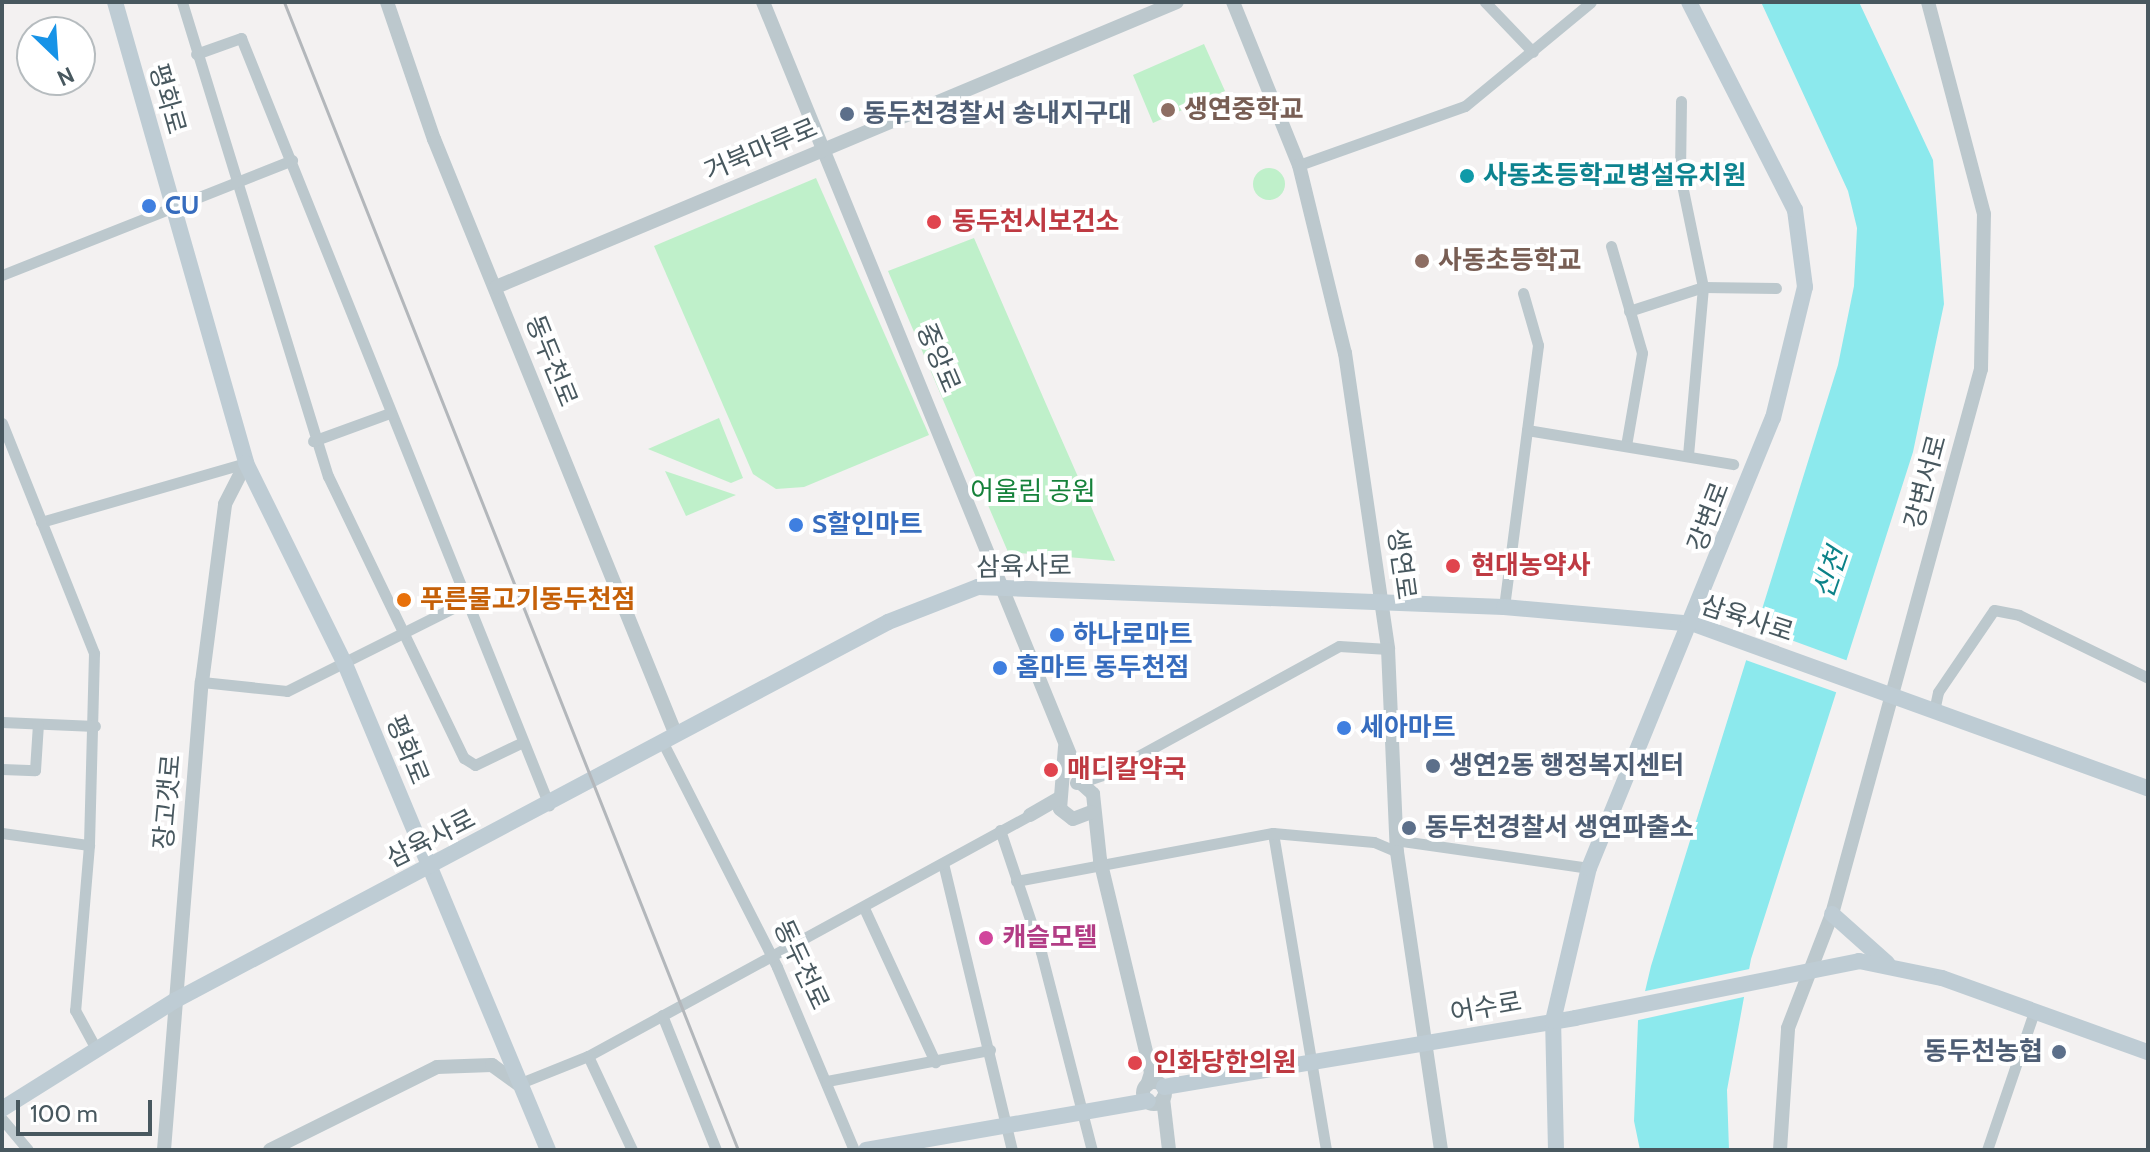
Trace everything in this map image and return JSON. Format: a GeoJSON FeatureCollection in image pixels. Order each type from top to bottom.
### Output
{"type":"FeatureCollection","features":[{"type":"Feature","properties":{"kind":"main road","name":"평화로"},"geometry":{"type":"LineString","coordinates":[[115,2],[246,463],[345,664],[427,867],[548,1150]]}},
{"type":"Feature","properties":{"kind":"main road","name":"강변로"},"geometry":{"type":"LineString","coordinates":[[1556,1150],[1553,1021],[1589,868],[1701,626],[1773,418],[1805,287],[1795,210],[1689,2]]}},
{"type":"Feature","properties":{"kind":"main road","name":"삼육사로"},"geometry":{"type":"LineString","coordinates":[[2,1109],[95,1047],[176,1000],[549,805],[888,622],[978,587],[1504,607],[1701,626],[2148,788]]}},
{"type":"Feature","properties":{"kind":"main road"},"geometry":{"type":"LineString","coordinates":[[1832,914],[1846,933],[1888,964]]}},
{"type":"Feature","properties":{"kind":"main road","name":"어수로"},"geometry":{"type":"LineString","coordinates":[[866,1150],[1155,1092],[1575,1018],[1816,968],[1888,964],[2148,1052]]}},
{"type":"Feature","properties":{"kind":"street"},"geometry":{"type":"LineString","coordinates":[[182,2],[313,441],[464,758],[475,765],[523,742]]}},
{"type":"Feature","properties":{"kind":"street","name":"동두천로"},"geometry":{"type":"LineString","coordinates":[[387,2],[670,739],[771,955],[854,1150]]}},
{"type":"Feature","properties":{"kind":"street","name":"중앙로"},"geometry":{"type":"LineString","coordinates":[[763,2],[1008,587],[1064,735]]}},
{"type":"Feature","properties":{"kind":"street","name":"거북마루로"},"geometry":{"type":"LineString","coordinates":[[496,287],[1177,2]]}},
{"type":"Feature","properties":{"kind":"street","name":"생연로"},"geometry":{"type":"LineString","coordinates":[[1233,2],[1299,165],[1345,353],[1388,649],[1396,846],[1441,1150]]}},
{"type":"Feature","properties":{"kind":"street"},"geometry":{"type":"LineString","coordinates":[[1485,2],[1533,52]]}},
{"type":"Feature","properties":{"kind":"street"},"geometry":{"type":"LineString","coordinates":[[1299,165],[1465,106],[1591,2]]}},
{"type":"Feature","properties":{"kind":"street","name":"강변서로"},"geometry":{"type":"LineString","coordinates":[[1816,968],[1888,694],[1981,369],[1988,284],[1984,214],[1928,2]]}},
{"type":"Feature","properties":{"kind":"street"},"geometry":{"type":"LineString","coordinates":[[196,54],[241,38],[549,805]]}},
{"type":"Feature","properties":{"kind":"street"},"geometry":{"type":"LineString","coordinates":[[1681,101],[1680,175],[1703,287],[1688,454]]}},
{"type":"Feature","properties":{"kind":"street"},"geometry":{"type":"LineString","coordinates":[[2,275],[292,160]]}},
{"type":"Feature","properties":{"kind":"street"},"geometry":{"type":"LineString","coordinates":[[1611,246],[1642,353],[1626,446]]}},
{"type":"Feature","properties":{"kind":"street"},"geometry":{"type":"LineString","coordinates":[[1629,311],[1703,287],[1776,288]]}},
{"type":"Feature","properties":{"kind":"street"},"geometry":{"type":"LineString","coordinates":[[1504,607],[1538,345],[1523,293]]}},
{"type":"Feature","properties":{"kind":"street"},"geometry":{"type":"LineString","coordinates":[[313,441],[390,413]]}},
{"type":"Feature","properties":{"kind":"street"},"geometry":{"type":"LineString","coordinates":[[2,423],[88,633],[95,726],[75,1010],[95,1047]]}},
{"type":"Feature","properties":{"kind":"street"},"geometry":{"type":"LineString","coordinates":[[1527,430],[1688,454],[1733,464]]}},
{"type":"Feature","properties":{"kind":"street"},"geometry":{"type":"LineString","coordinates":[[41,522],[246,463]]}},
{"type":"Feature","properties":{"kind":"street","name":"장고갯로"},"geometry":{"type":"LineString","coordinates":[[164,1150],[202,682],[225,504],[246,463]]}},
{"type":"Feature","properties":{"kind":"street"},"geometry":{"type":"LineString","coordinates":[[202,682],[287,691],[345,664],[403,630],[467,601]]}},
{"type":"Feature","properties":{"kind":"street"},"geometry":{"type":"LineString","coordinates":[[1934,711],[1938,692],[1994,610],[2019,615],[2148,678]]}},
{"type":"Feature","properties":{"kind":"street"},"geometry":{"type":"LineString","coordinates":[[270,1150],[437,1067],[492,1065],[518,1084],[588,1056],[771,955],[864,908],[1000,830],[1088,789],[1104,774],[1339,646],[1388,649]]}},
{"type":"Feature","properties":{"kind":"street"},"geometry":{"type":"LineString","coordinates":[[2,722],[95,726]]}},
{"type":"Feature","properties":{"kind":"street"},"geometry":{"type":"LineString","coordinates":[[2,769],[35,770],[38,724]]}},
{"type":"Feature","properties":{"kind":"street"},"geometry":{"type":"LineString","coordinates":[[1064,735],[1088,789],[1101,864],[1169,1150]]}},
{"type":"Feature","properties":{"kind":"street"},"geometry":{"type":"LineString","coordinates":[[1064,735],[1068,770],[1060,800],[1101,864]]}},
{"type":"Feature","properties":{"kind":"street"},"geometry":{"type":"LineString","coordinates":[[1076,761],[1104,774]]}},
{"type":"Feature","properties":{"kind":"street"},"geometry":{"type":"LineString","coordinates":[[1073,819],[1091,812]]}},
{"type":"Feature","properties":{"kind":"street"},"geometry":{"type":"LineString","coordinates":[[1000,830],[1084,1108],[1092,1150]]}},
{"type":"Feature","properties":{"kind":"street"},"geometry":{"type":"LineString","coordinates":[[2,833],[89,845]]}},
{"type":"Feature","properties":{"kind":"street"},"geometry":{"type":"LineString","coordinates":[[1016,881],[1273,833],[1589,868]]}},
{"type":"Feature","properties":{"kind":"street"},"geometry":{"type":"LineString","coordinates":[[1273,833],[1326,1150]]}},
{"type":"Feature","properties":{"kind":"street"},"geometry":{"type":"LineString","coordinates":[[943,863],[1012,1150]]}},
{"type":"Feature","properties":{"kind":"street"},"geometry":{"type":"LineString","coordinates":[[864,908],[935,1062]]}},
{"type":"Feature","properties":{"kind":"street"},"geometry":{"type":"LineString","coordinates":[[1780,1150],[1788,1028],[1816,968]]}},
{"type":"Feature","properties":{"kind":"street"},"geometry":{"type":"LineString","coordinates":[[1987,1150],[2034,1012]]}},
{"type":"Feature","properties":{"kind":"street"},"geometry":{"type":"LineString","coordinates":[[662,1015],[716,1150]]}},
{"type":"Feature","properties":{"kind":"street"},"geometry":{"type":"LineString","coordinates":[[827,1081],[990,1050]]}},
{"type":"Feature","properties":{"kind":"street"},"geometry":{"type":"LineString","coordinates":[[588,1056],[632,1150]]}},
{"type":"Feature","properties":{"kind":"street"},"geometry":{"type":"LineString","coordinates":[[2,1119],[28,1150]]}},
{"type":"Feature","properties":{"kind":"green space"},"geometry":{"type":"Polygon","coordinates":[[[1204,44],[1225,91],[1153,123],[1133,75],[1204,44]]]}},
{"type":"Feature","properties":{"kind":"green space"},"geometry":{"type":"Polygon","coordinates":[[[1269,168],[1280,173],[1285,184],[1280,195],[1269,200],[1258,195],[1253,184],[1258,173],[1269,168]]]}},
{"type":"Feature","properties":{"kind":"green space"},"geometry":{"type":"Polygon","coordinates":[[[816,178],[929,435],[804,487],[776,489],[753,474],[654,246],[816,178]]]}},
{"type":"Feature","properties":{"kind":"green space","name":"어울림 공원"},"geometry":{"type":"Polygon","coordinates":[[[974,238],[1115,561],[1008,552],[888,271],[974,238]]]}},
{"type":"Feature","properties":{"kind":"green space"},"geometry":{"type":"Polygon","coordinates":[[[719,418],[743,478],[731,483],[648,449],[719,418]]]}},
{"type":"Feature","properties":{"kind":"green space"},"geometry":{"type":"Polygon","coordinates":[[[665,471],[736,495],[686,516],[665,471]]]}},
{"type":"Feature","properties":{"kind":"water","name":"신천"},"geometry":{"type":"Polygon","coordinates":[[[1761,2],[1859,2],[1933,160],[1944,304],[1913,452],[1751,959],[1727,1090],[1729,1150],[1640,1150],[1634,1121],[1638,1021],[1651,966],[1838,365],[1854,286],[1857,228],[1848,191],[1761,2]]]}},
{"type":"Feature","properties":{"kind":"pier"},"geometry":{"type":"Polygon","coordinates":[[[1750,625],[1851,662],[1841,694],[1740,658],[1750,625]]]}},
{"type":"Feature","properties":{"kind":"pier"},"geometry":{"type":"Polygon","coordinates":[[[1754,968],[1748,996],[1634,1021],[1641,992],[1754,968]]]}},
{"type":"Feature","properties":{"kind":"railway"},"geometry":{"type":"LineString","coordinates":[[284,2],[738,1150]]}},
{"type":"Feature","properties":{"kind":"place","name":"생연중학교"},"geometry":{"type":"Point","coordinates":[1168,110]}},
{"type":"Feature","properties":{"kind":"place","name":"동두천경찰서 송내지구대"},"geometry":{"type":"Point","coordinates":[847,114]}},
{"type":"Feature","properties":{"kind":"place","name":"사동초등학교병설유치원"},"geometry":{"type":"Point","coordinates":[1467,176]}},
{"type":"Feature","properties":{"kind":"place","name":"CU"},"geometry":{"type":"Point","coordinates":[149,206]}},
{"type":"Feature","properties":{"kind":"place","name":"동두천시보건소"},"geometry":{"type":"Point","coordinates":[934,222]}},
{"type":"Feature","properties":{"kind":"place","name":"사동초등학교"},"geometry":{"type":"Point","coordinates":[1422,261]}},
{"type":"Feature","properties":{"kind":"place","name":"S할인마트"},"geometry":{"type":"Point","coordinates":[796,525]}},
{"type":"Feature","properties":{"kind":"place","name":"현대농약사"},"geometry":{"type":"Point","coordinates":[1453,566]}},
{"type":"Feature","properties":{"kind":"place","name":"푸른물고기동두천점"},"geometry":{"type":"Point","coordinates":[404,600]}},
{"type":"Feature","properties":{"kind":"place","name":"하나로마트"},"geometry":{"type":"Point","coordinates":[1057,635]}},
{"type":"Feature","properties":{"kind":"place","name":"홈마트 동두천점"},"geometry":{"type":"Point","coordinates":[1000,668]}},
{"type":"Feature","properties":{"kind":"place","name":"세아마트"},"geometry":{"type":"Point","coordinates":[1344,728]}},
{"type":"Feature","properties":{"kind":"place","name":"생연2동 행정복지센터"},"geometry":{"type":"Point","coordinates":[1433,766]}},
{"type":"Feature","properties":{"kind":"place","name":"매디칼약국"},"geometry":{"type":"Point","coordinates":[1051,770]}},
{"type":"Feature","properties":{"kind":"place","name":"동두천경찰서 생연파출소"},"geometry":{"type":"Point","coordinates":[1409,828]}},
{"type":"Feature","properties":{"kind":"place","name":"캐슬모텔"},"geometry":{"type":"Point","coordinates":[986,938]}},
{"type":"Feature","properties":{"kind":"place","name":"동두천농협"},"geometry":{"type":"Point","coordinates":[2059,1052]}},
{"type":"Feature","properties":{"kind":"place","name":"인화당한의원"},"geometry":{"type":"Point","coordinates":[1135,1063]}}]}
